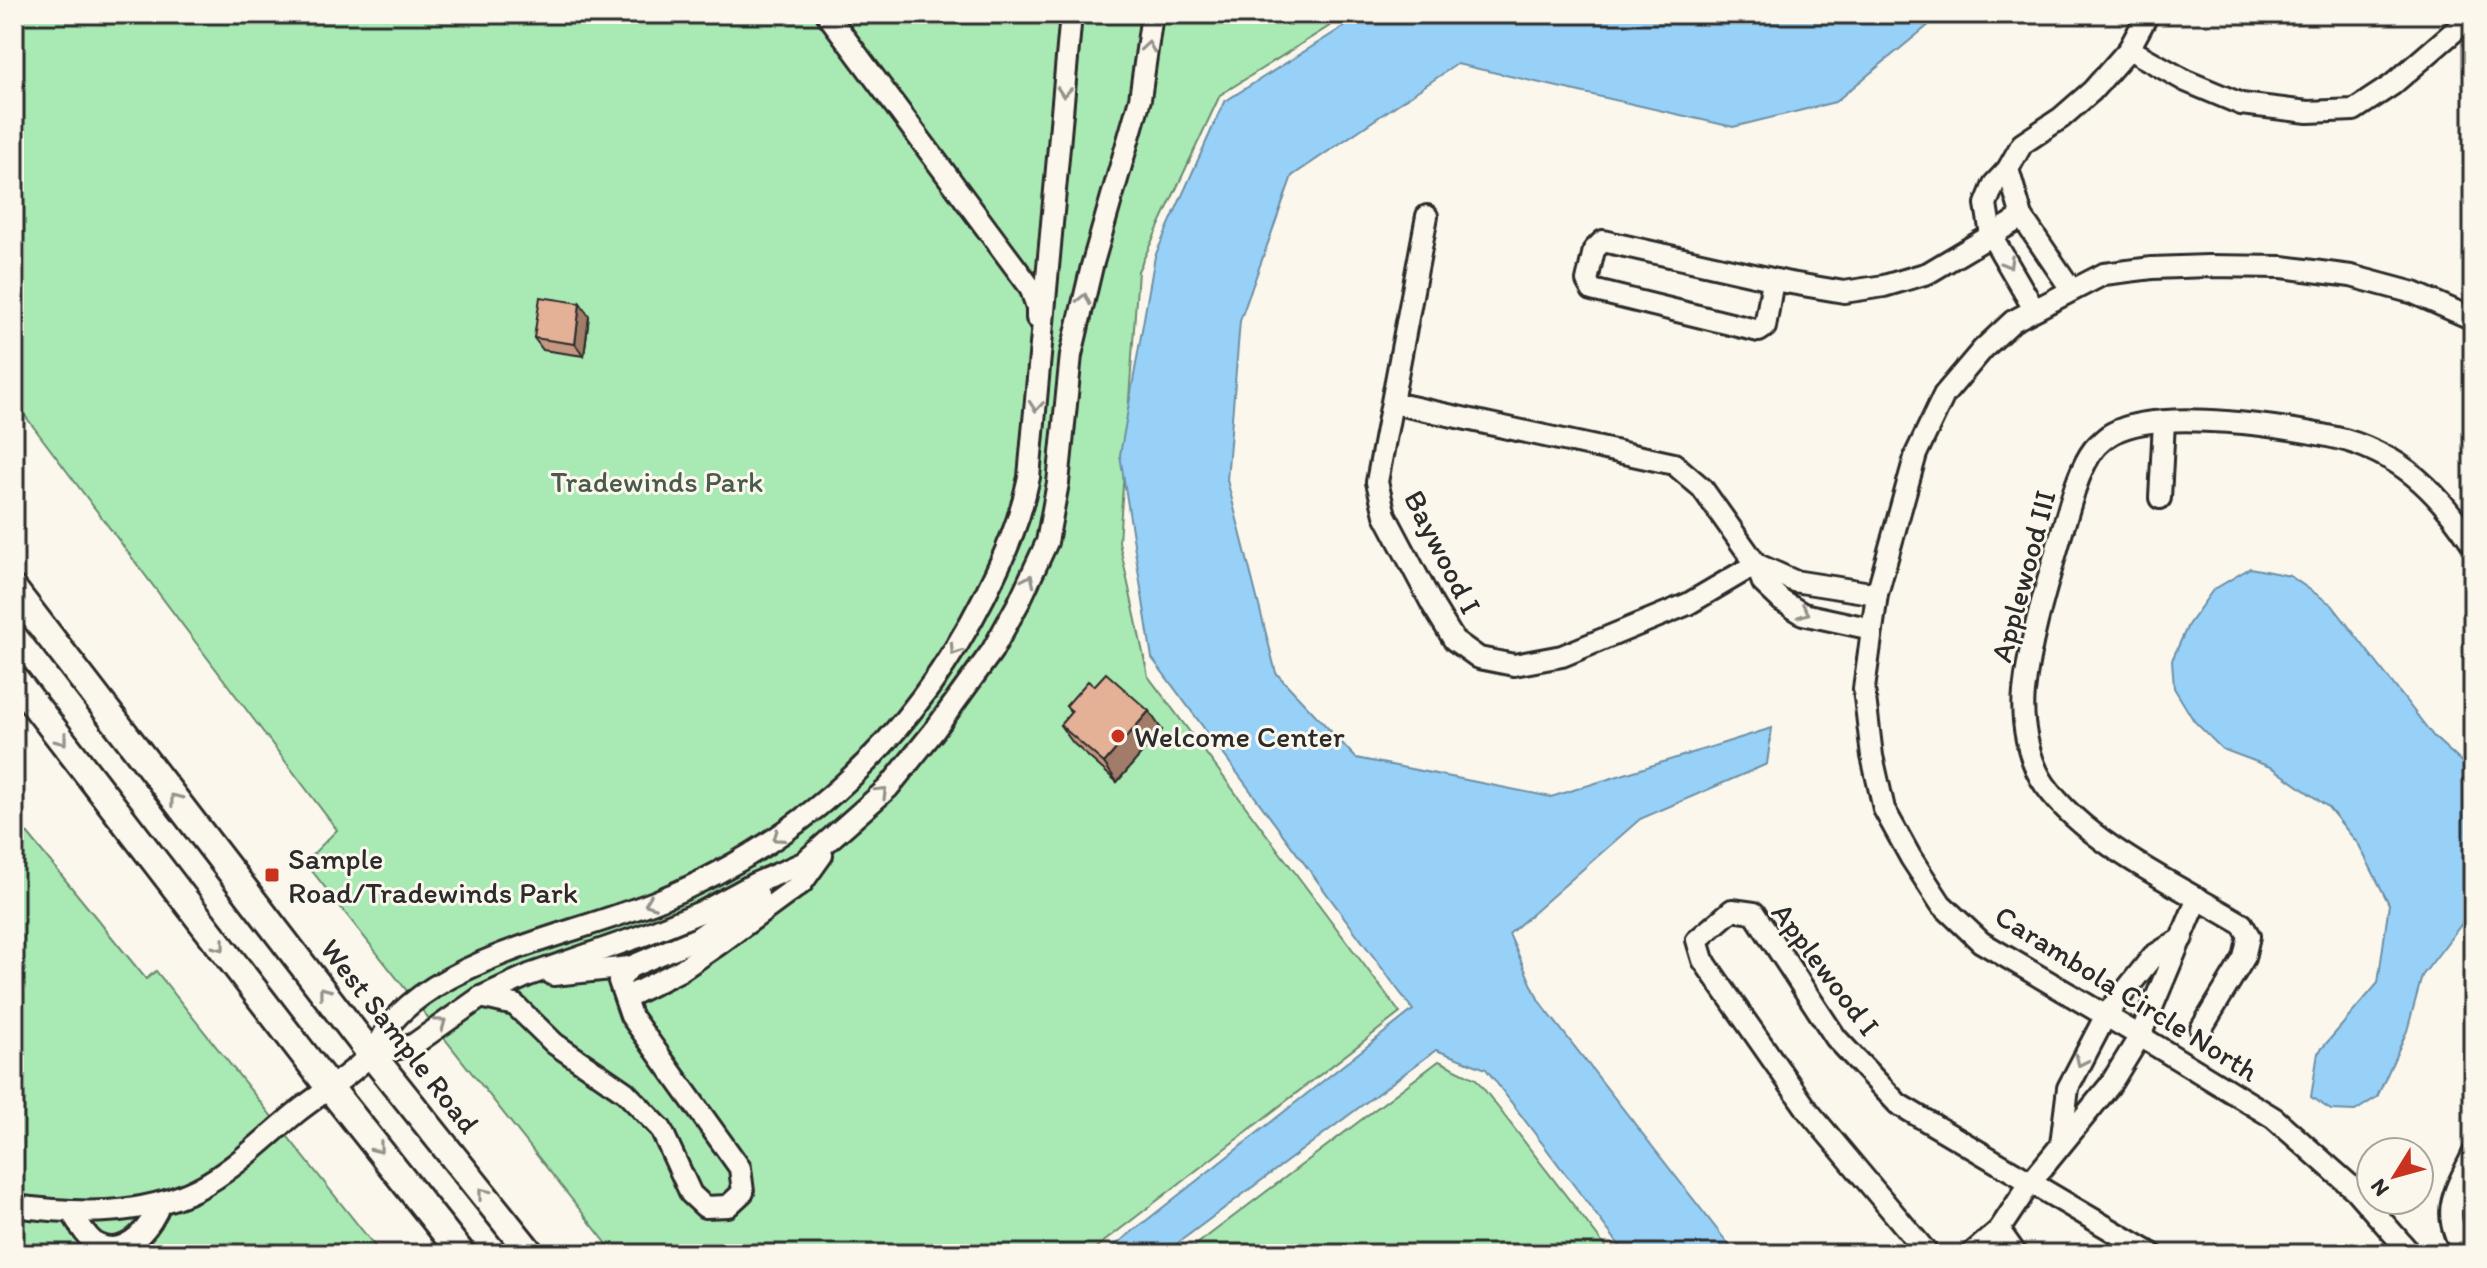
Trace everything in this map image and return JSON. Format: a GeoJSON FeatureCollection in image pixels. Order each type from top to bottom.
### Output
{"type":"FeatureCollection","features":[{"type":"Feature","properties":{"kind":"main road","name":"West Sample Road"},"geometry":{"type":"LineString","coordinates":[[14,590],[371,1054],[531,1254]]}},
{"type":"Feature","properties":{"kind":"main road"},"geometry":{"type":"LineString","coordinates":[[14,678],[329,1087],[462,1254]]}},
{"type":"Feature","properties":{"kind":"street"},"geometry":{"type":"LineString","coordinates":[[827,14],[1030,287],[1037,307],[1040,367]]}},
{"type":"Feature","properties":{"kind":"street"},"geometry":{"type":"LineString","coordinates":[[14,1206],[71,1211],[122,1210],[160,1203],[198,1188],[236,1162],[371,1054],[393,1020],[432,988],[485,960],[584,928],[722,873],[821,806],[910,712],[960,643],[1012,542],[1023,505],[1029,477],[1040,367],[1071,14]]}},
{"type":"Feature","properties":{"kind":"street"},"geometry":{"type":"LineString","coordinates":[[529,975],[630,967],[698,938],[803,863],[888,788],[992,651],[1047,542],[1054,517],[1071,355],[1092,266],[1140,99],[1152,14]]}},
{"type":"Feature","properties":{"kind":"street"},"geometry":{"type":"LineString","coordinates":[[2034,309],[1991,235],[1986,204],[1994,184],[2008,169],[2022,144],[2061,118],[2092,91],[2129,49],[2148,14]]}},
{"type":"Feature","properties":{"kind":"street"},"geometry":{"type":"LineString","coordinates":[[2129,49],[2186,81],[2241,104],[2308,112],[2354,110],[2392,85],[2473,15]]}},
{"type":"Feature","properties":{"kind":"street"},"geometry":{"type":"LineString","coordinates":[[2008,169],[2022,217],[2071,289]]}},
{"type":"Feature","properties":{"kind":"street","name":"Baywood I"},"geometry":{"type":"LineString","coordinates":[[1427,216],[1377,482],[1385,515],[1454,640],[1479,658],[1514,665],[1562,656],[1688,604],[1756,564]]}},
{"type":"Feature","properties":{"kind":"street"},"geometry":{"type":"LineString","coordinates":[[1773,280],[1765,327],[1759,331],[1592,290],[1587,281],[1594,250],[1603,241],[1773,280],[1844,292],[1884,286],[1928,273],[2022,217]]}},
{"type":"Feature","properties":{"kind":"street","name":"Carambola Circle North"},"geometry":{"type":"LineString","coordinates":[[2411,1254],[2354,1189],[2274,1118],[1981,942],[1941,904],[1884,809],[1872,756],[1864,689],[1877,594],[1916,454],[1944,395],[1983,349],[2013,321],[2104,274],[2152,268],[2282,267],[2351,276],[2414,293],[2473,319]]}},
{"type":"Feature","properties":{"kind":"street"},"geometry":{"type":"LineString","coordinates":[[1043,334],[1071,355]]}},
{"type":"Feature","properties":{"kind":"street"},"geometry":{"type":"LineString","coordinates":[[1393,403],[1674,464],[1702,488],[1756,564],[1763,583],[1782,601],[1803,614],[1872,629]]}},
{"type":"Feature","properties":{"kind":"street","name":"Applewood III"},"geometry":{"type":"LineString","coordinates":[[2201,1029],[2244,958],[2249,936],[2242,924],[2108,845],[2070,813],[2044,784],[2027,742],[2024,694],[2044,594],[2080,477],[2094,449],[2112,433],[2135,424],[2200,420],[2307,432],[2349,441],[2391,460],[2434,492],[2473,545]]}},
{"type":"Feature","properties":{"kind":"street"},"geometry":{"type":"LineString","coordinates":[[2160,498],[2164,422]]}},
{"type":"Feature","properties":{"kind":"street"},"geometry":{"type":"LineString","coordinates":[[1756,564],[1794,581],[1877,594]]}},
{"type":"Feature","properties":{"kind":"street"},"geometry":{"type":"LineString","coordinates":[[627,997],[681,970],[802,883],[841,829]]}},
{"type":"Feature","properties":{"kind":"street"},"geometry":{"type":"LineString","coordinates":[[371,1054],[413,1045],[481,997],[529,975],[644,935],[803,863]]}},
{"type":"Feature","properties":{"kind":"street"},"geometry":{"type":"LineString","coordinates":[[722,873],[735,895]]}},
{"type":"Feature","properties":{"kind":"street"},"geometry":{"type":"LineString","coordinates":[[1971,1254],[1999,1230],[2031,1182],[2110,1085],[2140,1036],[2198,898]]}},
{"type":"Feature","properties":{"kind":"street","name":"Applewood I"},"geometry":{"type":"LineString","coordinates":[[1928,1254],[1809,1112],[1703,960],[1697,940],[1732,910],[1754,913],[1836,1038],[1898,1104],[2152,1254]]}},
{"type":"Feature","properties":{"kind":"street"},"geometry":{"type":"LineString","coordinates":[[2061,1145],[2068,1088],[2106,1015],[2153,956],[2182,938]]}},
{"type":"Feature","properties":{"kind":"street"},"geometry":{"type":"LineString","coordinates":[[481,997],[515,1005],[555,1044],[625,1092],[661,1129],[691,1194],[705,1207],[728,1206],[743,1192],[740,1168],[631,1016],[619,981],[630,967]]}},
{"type":"Feature","properties":{"kind":"street"},"geometry":{"type":"LineString","coordinates":[[2465,1254],[2452,1226],[2451,1201],[2473,1154]]}},
{"type":"Feature","properties":{"kind":"street"},"geometry":{"type":"LineString","coordinates":[[71,1211],[92,1239],[99,1245],[109,1247],[123,1244],[147,1229],[155,1219],[160,1203]]}},
{"type":"Feature","properties":{"kind":"street"},"geometry":{"type":"LineString","coordinates":[[1999,1230],[2016,1254]]}},
{"type":"Feature","properties":{"kind":"green space","name":"Tradewinds Park"},"geometry":{"type":"Polygon","coordinates":[[[14,14],[1366,14],[1344,17],[1220,95],[1138,271],[1119,542],[1148,676],[1400,1013],[1088,1254],[615,1254],[305,862],[337,830],[14,401],[14,14]]]}},
{"type":"Feature","properties":{"kind":"green space"},"geometry":{"type":"Polygon","coordinates":[[[14,817],[146,979],[156,971],[381,1254],[14,1254],[14,817]]]}},
{"type":"Feature","properties":{"kind":"green space"},"geometry":{"type":"Polygon","coordinates":[[[1439,1061],[1476,1079],[1611,1254],[1184,1254],[1439,1061]]]}},
{"type":"Feature","properties":{"kind":"water"},"geometry":{"type":"Polygon","coordinates":[[[1364,14],[1942,14],[1835,102],[1733,127],[1457,64],[1292,176],[1240,321],[1227,480],[1276,673],[1356,758],[1551,797],[1772,728],[1767,764],[1640,819],[1509,934],[1539,1001],[1736,1254],[1626,1254],[1486,1069],[1436,1050],[1163,1254],[1104,1254],[1413,1010],[1152,658],[1120,455],[1155,256],[1224,102],[1364,14]]]}},
{"type":"Feature","properties":{"kind":"water"},"geometry":{"type":"Polygon","coordinates":[[[2250,568],[2290,576],[2332,605],[2434,737],[2466,766],[2473,766],[2473,909],[2422,976],[2407,1031],[2377,1097],[2355,1111],[2331,1110],[2311,1097],[2318,1053],[2378,983],[2389,904],[2359,845],[2328,807],[2273,768],[2222,749],[2194,721],[2174,688],[2172,660],[2188,625],[2213,590],[2250,568]]]}},
{"type":"Feature","properties":{"kind":"building"},"geometry":{"type":"Polygon","coordinates":[[[540,297],[580,303],[575,344],[534,338],[540,297]]]}},
{"type":"Feature","properties":{"kind":"building"},"geometry":{"type":"Polygon","coordinates":[[[1106,673],[1149,711],[1104,763],[1060,725],[1072,711],[1066,706],[1088,681],[1094,686],[1106,673]]]}},
{"type":"Feature","properties":{"kind":"place","name":"Welcome Center"},"geometry":{"type":"Point","coordinates":[1118,736]}},
{"type":"Feature","properties":{"kind":"place","name":"Sample Road/Tradewinds Park"},"geometry":{"type":"Point","coordinates":[272,875]}}]}
